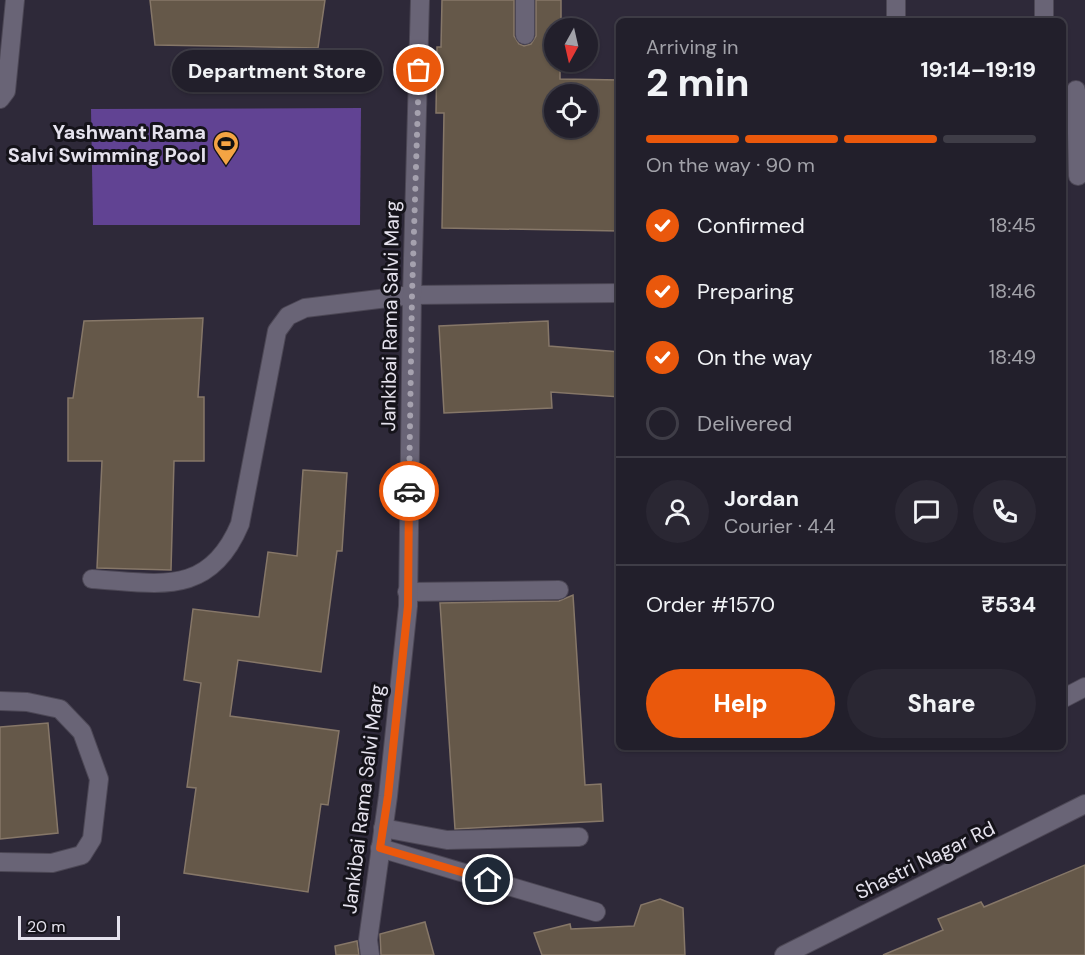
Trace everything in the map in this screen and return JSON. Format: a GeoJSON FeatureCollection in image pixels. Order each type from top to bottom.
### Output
{"type":"FeatureCollection","features":[{"type":"Feature","properties":{"kind":"street"},"geometry":{"type":"LineString","coordinates":[[0,99],[6,92],[15,0]]}},
{"type":"Feature","properties":{"kind":"street","name":"Jankibai Rama Salvi Marg"},"geometry":{"type":"LineString","coordinates":[[370,955],[368,940],[395,725],[407,592],[420,0]]}},
{"type":"Feature","properties":{"kind":"street"},"geometry":{"type":"LineString","coordinates":[[525,0],[525,35]]}},
{"type":"Feature","properties":{"kind":"street"},"geometry":{"type":"LineString","coordinates":[[896,0],[896,18]]}},
{"type":"Feature","properties":{"kind":"street"},"geometry":{"type":"LineString","coordinates":[[1044,0],[1044,18]]}},
{"type":"Feature","properties":{"kind":"street"},"geometry":{"type":"LineString","coordinates":[[1075,90],[1075,176]]}},
{"type":"Feature","properties":{"kind":"street"},"geometry":{"type":"LineString","coordinates":[[92,579],[164,583],[191,579],[215,566],[231,545],[240,524],[277,331],[288,316],[305,308],[412,295],[616,293]]}},
{"type":"Feature","properties":{"kind":"street"},"geometry":{"type":"LineString","coordinates":[[407,592],[559,590]]}},
{"type":"Feature","properties":{"kind":"street"},"geometry":{"type":"LineString","coordinates":[[1066,697],[1085,687]]}},
{"type":"Feature","properties":{"kind":"street"},"geometry":{"type":"LineString","coordinates":[[0,701],[27,702],[60,709],[82,732],[99,779],[92,839],[82,855],[52,863],[0,862]]}},
{"type":"Feature","properties":{"kind":"street","name":"Shastri Nagar Rd"},"geometry":{"type":"LineString","coordinates":[[784,955],[1085,804]]}},
{"type":"Feature","properties":{"kind":"street"},"geometry":{"type":"LineString","coordinates":[[383,828],[447,840],[579,837]]}},
{"type":"Feature","properties":{"kind":"street"},"geometry":{"type":"LineString","coordinates":[[380,848],[596,912]]}},
{"type":"Feature","properties":{"kind":"shaded area","name":"Yashwant Rama Salvi Swimming Pool"},"geometry":{"type":"Polygon","coordinates":[[[361,108],[360,225],[93,225],[91,109],[361,108]]]}},
{"type":"Feature","properties":{"kind":"building"},"geometry":{"type":"Polygon","coordinates":[[[150,0],[325,0],[318,48],[155,45],[150,0]]]}},
{"type":"Feature","properties":{"kind":"building"},"geometry":{"type":"Polygon","coordinates":[[[442,0],[514,0],[514,36],[519,44],[524,46],[531,44],[536,36],[536,0],[561,0],[561,18],[544,18],[544,72],[560,72],[560,79],[616,80],[616,231],[442,228],[444,113],[436,113],[437,47],[441,47],[442,0]]]}},
{"type":"Feature","properties":{"kind":"building"},"geometry":{"type":"Polygon","coordinates":[[[203,318],[198,397],[204,397],[204,461],[174,461],[171,570],[97,568],[102,461],[68,461],[68,398],[73,398],[84,321],[203,318]]]}},
{"type":"Feature","properties":{"kind":"building"},"geometry":{"type":"Polygon","coordinates":[[[548,321],[549,346],[616,352],[616,397],[551,392],[552,408],[444,413],[439,326],[548,321]]]}},
{"type":"Feature","properties":{"kind":"building"},"geometry":{"type":"Polygon","coordinates":[[[303,470],[347,473],[342,551],[337,551],[321,672],[238,660],[230,716],[339,731],[328,805],[321,804],[308,892],[184,873],[196,788],[187,787],[201,683],[184,680],[193,609],[259,617],[268,552],[297,556],[303,470]]]}},
{"type":"Feature","properties":{"kind":"building"},"geometry":{"type":"Polygon","coordinates":[[[573,595],[585,785],[601,784],[603,821],[455,829],[440,603],[559,601],[573,595]]]}},
{"type":"Feature","properties":{"kind":"building"},"geometry":{"type":"Polygon","coordinates":[[[48,723],[58,833],[0,839],[0,727],[48,723]]]}},
{"type":"Feature","properties":{"kind":"building"},"geometry":{"type":"Polygon","coordinates":[[[1085,865],[1085,955],[883,955],[943,930],[938,919],[981,902],[984,907],[1085,865]]]}},
{"type":"Feature","properties":{"kind":"building"},"geometry":{"type":"Polygon","coordinates":[[[660,899],[683,908],[685,955],[542,955],[534,933],[570,924],[571,929],[634,926],[641,905],[660,899]]]}},
{"type":"Feature","properties":{"kind":"building"},"geometry":{"type":"Polygon","coordinates":[[[425,922],[434,955],[381,955],[380,934],[425,922]]]}},
{"type":"Feature","properties":{"kind":"building"},"geometry":{"type":"Polygon","coordinates":[[[357,941],[359,955],[336,955],[335,946],[357,941]]]}},
{"type":"Feature","properties":{"kind":"way so far"},"geometry":{"type":"LineString","coordinates":[[409,491],[419,70]]}},
{"type":"Feature","properties":{"kind":"place","name":"Department Store"},"geometry":{"type":"Point","coordinates":[419,70]}},
{"type":"Feature","properties":{"kind":"place","name":"Yashwant Rama Salvi Swimming Pool"},"geometry":{"type":"Point","coordinates":[226,167]}},
{"type":"Feature","properties":{"kind":"route"},"geometry":{"type":"LineString","coordinates":[[409,491],[408,606],[388,796],[380,848],[488,880]]}}]}
